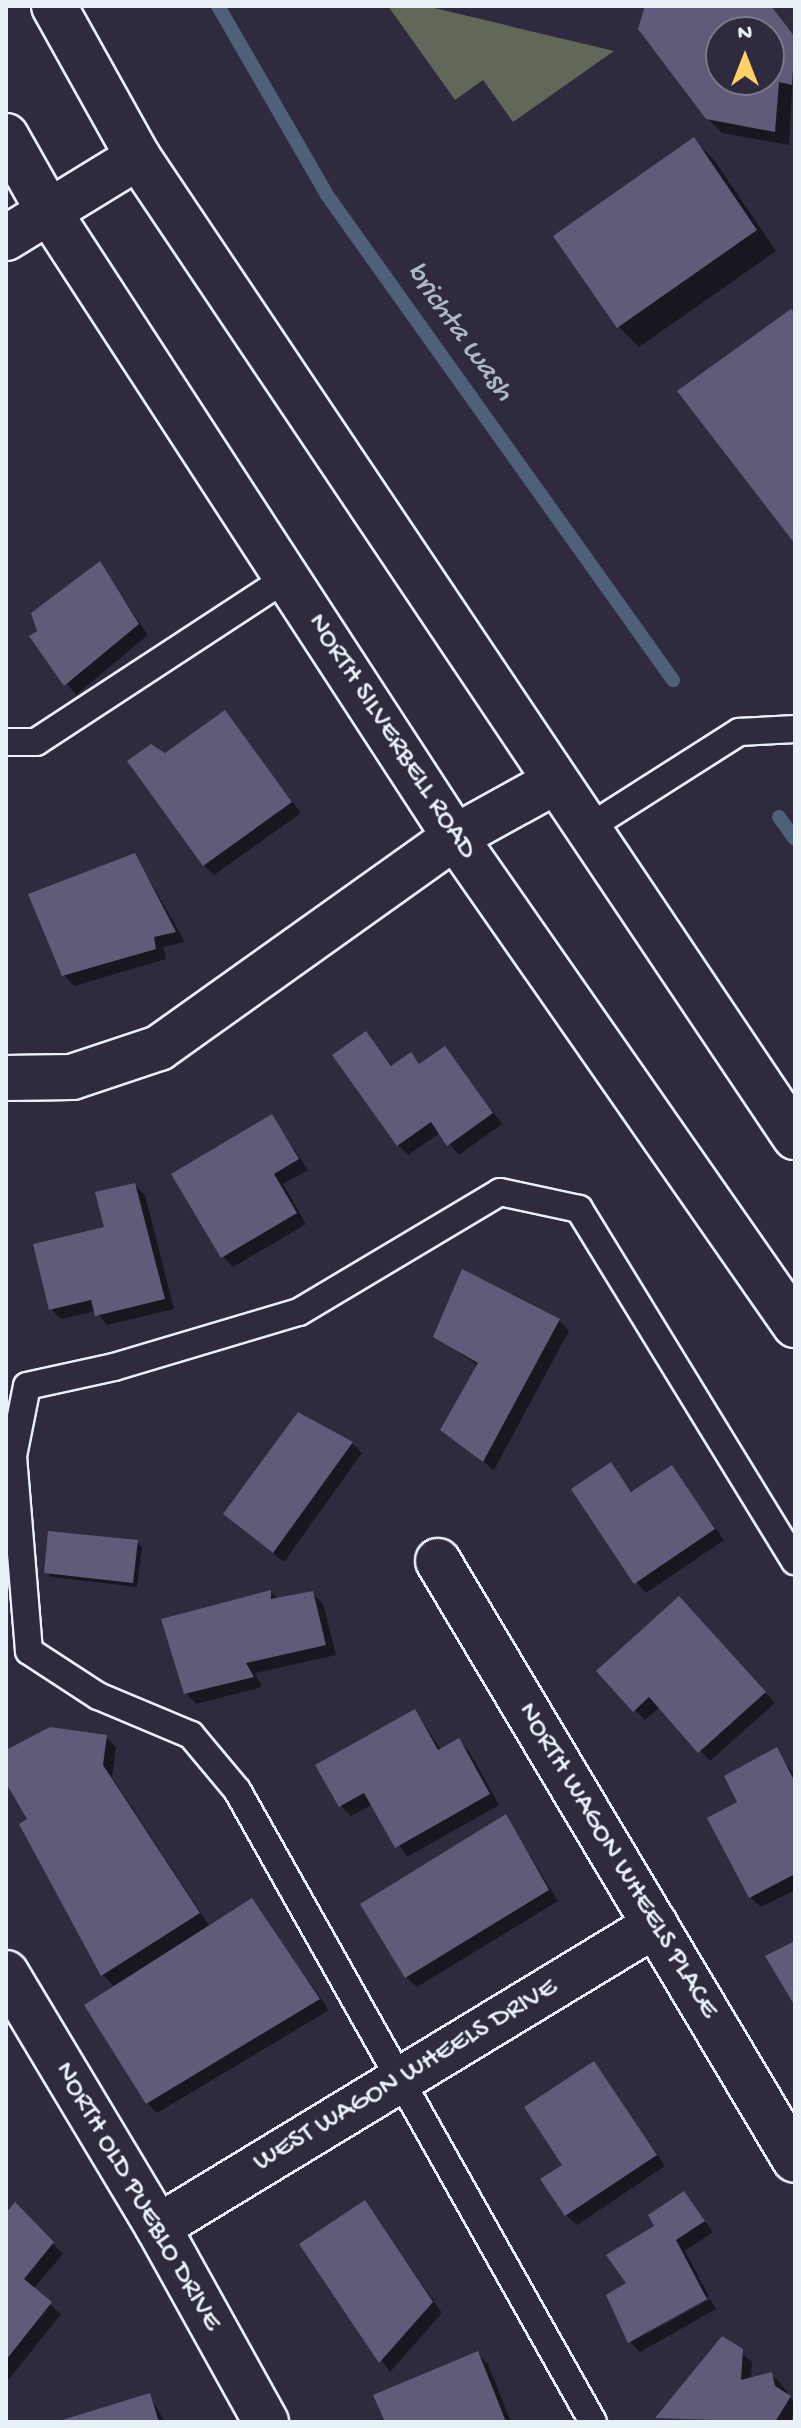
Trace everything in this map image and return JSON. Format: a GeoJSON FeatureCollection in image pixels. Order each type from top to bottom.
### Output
{"type":"FeatureCollection","features":[{"type":"Feature","properties":{"kind":"main road"},"geometry":{"type":"LineString","coordinates":[[54,6],[138,157],[553,783],[795,1137]]}},
{"type":"Feature","properties":{"kind":"main road","name":"NORTH SILVERBELL ROAD"},"geometry":{"type":"LineString","coordinates":[[6,136],[49,212],[455,837],[795,1325]]}},
{"type":"Feature","properties":{"kind":"main road"},"geometry":{"type":"LineString","coordinates":[[6,238],[138,157]]}},
{"type":"Feature","properties":{"kind":"main road"},"geometry":{"type":"LineString","coordinates":[[6,1078],[72,1077],[159,1048],[455,837],[553,783]]}},
{"type":"Feature","properties":{"kind":"main road","name":"NORTH WAGON WHEELS PLACE"},"geometry":{"type":"LineString","coordinates":[[438,1561],[795,2160]]}},
{"type":"Feature","properties":{"kind":"main road","name":"WEST WAGON WHEELS DRIVE"},"geometry":{"type":"LineString","coordinates":[[158,2227],[655,1925]]}},
{"type":"Feature","properties":{"kind":"main road","name":"NORTH OLD PUEBLO DRIVE"},"geometry":{"type":"LineString","coordinates":[[6,1973],[158,2227],[266,2422]]}},
{"type":"Feature","properties":{"kind":"lane"},"geometry":{"type":"LineString","coordinates":[[6,742],[36,742],[287,578]]}},
{"type":"Feature","properties":{"kind":"lane"},"geometry":{"type":"LineString","coordinates":[[585,830],[739,732],[795,729]]}},
{"type":"Feature","properties":{"kind":"lane"},"geometry":{"type":"LineString","coordinates":[[593,2422],[397,2082],[237,1790],[191,1735],[98,1696],[29,1651],[13,1456],[27,1386],[114,1367],[299,1312],[500,1192],[579,1209],[795,1561]]}},
{"type":"Feature","properties":{"kind":"green space"},"geometry":{"type":"Polygon","coordinates":[[[388,6],[426,6],[614,51],[513,122],[483,80],[455,100],[388,6]]]}},
{"type":"Feature","properties":{"kind":"building"},"geometry":{"type":"Polygon","coordinates":[[[645,6],[771,6],[779,16],[705,16],[705,96],[778,96],[775,132],[706,119],[638,29],[645,6]]]}},
{"type":"Feature","properties":{"kind":"building"},"geometry":{"type":"Polygon","coordinates":[[[785,24],[795,37],[792,85],[785,83],[785,24]]]}},
{"type":"Feature","properties":{"kind":"building"},"geometry":{"type":"Polygon","coordinates":[[[694,137],[757,230],[617,328],[553,236],[694,137]]]}},
{"type":"Feature","properties":{"kind":"building"},"geometry":{"type":"Polygon","coordinates":[[[791,309],[795,314],[795,544],[677,391],[791,309]]]}},
{"type":"Feature","properties":{"kind":"building"},"geometry":{"type":"Polygon","coordinates":[[[100,561],[139,624],[64,686],[29,636],[37,631],[31,613],[100,561]]]}},
{"type":"Feature","properties":{"kind":"building"},"geometry":{"type":"Polygon","coordinates":[[[225,710],[292,802],[203,866],[127,761],[151,744],[165,753],[225,710]]]}},
{"type":"Feature","properties":{"kind":"building"},"geometry":{"type":"Polygon","coordinates":[[[135,853],[176,932],[154,937],[156,949],[62,976],[28,894],[135,853]]]}},
{"type":"Feature","properties":{"kind":"building"},"geometry":{"type":"Polygon","coordinates":[[[366,1031],[391,1066],[411,1052],[419,1064],[445,1046],[493,1113],[447,1146],[431,1122],[397,1146],[332,1055],[366,1031]]]}},
{"type":"Feature","properties":{"kind":"building"},"geometry":{"type":"Polygon","coordinates":[[[272,1114],[299,1159],[274,1174],[297,1213],[221,1258],[171,1174],[272,1114]]]}},
{"type":"Feature","properties":{"kind":"building"},"geometry":{"type":"Polygon","coordinates":[[[135,1183],[165,1299],[95,1316],[91,1300],[49,1310],[33,1244],[104,1227],[95,1192],[135,1183]]]}},
{"type":"Feature","properties":{"kind":"building"},"geometry":{"type":"Polygon","coordinates":[[[462,1269],[560,1319],[483,1462],[440,1430],[478,1363],[433,1337],[462,1269]]]}},
{"type":"Feature","properties":{"kind":"building"},"geometry":{"type":"Polygon","coordinates":[[[298,1412],[353,1442],[273,1553],[223,1514],[298,1412]]]}},
{"type":"Feature","properties":{"kind":"building"},"geometry":{"type":"Polygon","coordinates":[[[611,1462],[631,1492],[672,1465],[715,1529],[634,1584],[571,1489],[611,1462]]]}},
{"type":"Feature","properties":{"kind":"building"},"geometry":{"type":"Polygon","coordinates":[[[48,1531],[138,1540],[133,1583],[44,1573],[48,1531]]]}},
{"type":"Feature","properties":{"kind":"building"},"geometry":{"type":"Polygon","coordinates":[[[271,1590],[271,1599],[313,1591],[326,1645],[246,1663],[254,1677],[184,1694],[161,1619],[271,1590]]]}},
{"type":"Feature","properties":{"kind":"building"},"geometry":{"type":"Polygon","coordinates":[[[679,1596],[766,1692],[698,1753],[649,1697],[633,1712],[596,1671],[679,1596]]]}},
{"type":"Feature","properties":{"kind":"building"},"geometry":{"type":"Polygon","coordinates":[[[415,1709],[438,1750],[459,1738],[490,1794],[395,1848],[364,1793],[339,1807],[315,1765],[415,1709]]]}},
{"type":"Feature","properties":{"kind":"building"},"geometry":{"type":"Polygon","coordinates":[[[50,1727],[107,1735],[103,1765],[200,1913],[101,1976],[19,1824],[27,1819],[6,1783],[6,1750],[50,1727]]]}},
{"type":"Feature","properties":{"kind":"building"},"geometry":{"type":"Polygon","coordinates":[[[777,1747],[795,1782],[795,1874],[749,1898],[707,1818],[737,1802],[724,1776],[777,1747]]]}},
{"type":"Feature","properties":{"kind":"building"},"geometry":{"type":"Polygon","coordinates":[[[506,1814],[549,1890],[405,1978],[360,1904],[506,1814]]]}},
{"type":"Feature","properties":{"kind":"building"},"geometry":{"type":"Polygon","coordinates":[[[252,1898],[320,1999],[146,2104],[84,2005],[252,1898]]]}},
{"type":"Feature","properties":{"kind":"building"},"geometry":{"type":"Polygon","coordinates":[[[795,1941],[795,2006],[765,1956],[795,1941]]]}},
{"type":"Feature","properties":{"kind":"building"},"geometry":{"type":"Polygon","coordinates":[[[594,2061],[657,2155],[565,2216],[540,2179],[562,2165],[524,2107],[594,2061]]]}},
{"type":"Feature","properties":{"kind":"building"},"geometry":{"type":"Polygon","coordinates":[[[684,2191],[705,2221],[676,2240],[707,2299],[628,2343],[606,2295],[626,2283],[606,2255],[654,2226],[648,2215],[684,2191]]]}},
{"type":"Feature","properties":{"kind":"building"},"geometry":{"type":"Polygon","coordinates":[[[365,2200],[433,2302],[379,2363],[299,2244],[365,2200]]]}},
{"type":"Feature","properties":{"kind":"building"},"geometry":{"type":"Polygon","coordinates":[[[15,2202],[54,2242],[24,2279],[52,2302],[6,2360],[6,2213],[15,2202]]]}},
{"type":"Feature","properties":{"kind":"building"},"geometry":{"type":"Polygon","coordinates":[[[722,2336],[743,2349],[741,2380],[772,2372],[775,2386],[791,2396],[775,2422],[655,2418],[722,2336]]]}},
{"type":"Feature","properties":{"kind":"building"},"geometry":{"type":"Polygon","coordinates":[[[478,2351],[506,2422],[385,2422],[373,2395],[478,2351]]]}},
{"type":"Feature","properties":{"kind":"building"},"geometry":{"type":"Polygon","coordinates":[[[150,2393],[159,2422],[59,2422],[59,2421],[150,2393]]]}},
{"type":"Feature","properties":{"kind":"waterway","name":"brichta wash"},"geometry":{"type":"LineString","coordinates":[[218,6],[327,195],[673,680]]}},
{"type":"Feature","properties":{"kind":"waterway","name":"brichta wash"},"geometry":{"type":"LineString","coordinates":[[779,817],[795,839]]}}]}
